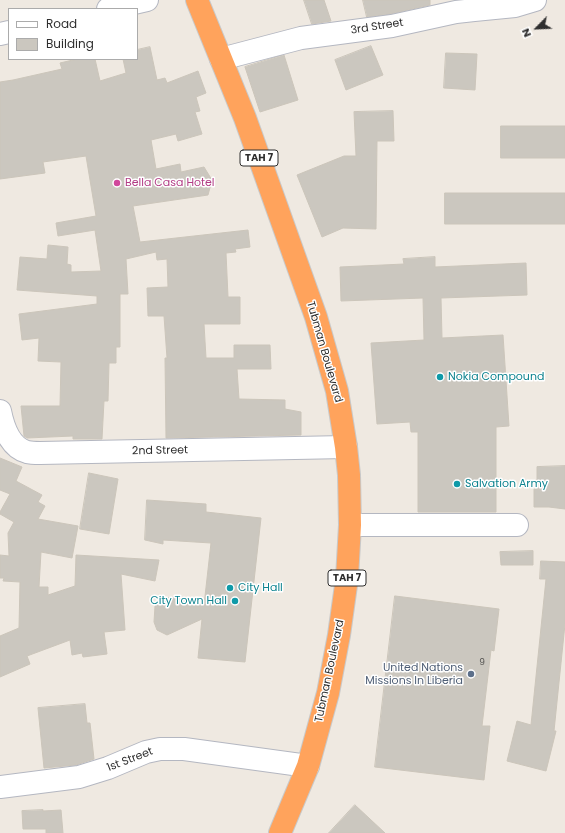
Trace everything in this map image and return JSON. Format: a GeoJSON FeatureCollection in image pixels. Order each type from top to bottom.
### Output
{"type":"FeatureCollection","features":[{"type":"Feature","properties":{"kind":"highway","name":"Tubman Boulevard"},"geometry":{"type":"LineString","coordinates":[[197,0],[245,118],[316,317],[338,391],[349,475],[350,525],[347,578],[339,635],[328,693],[308,766],[280,833]]}},
{"type":"Feature","properties":{"kind":"street"},"geometry":{"type":"LineString","coordinates":[[112,8],[147,0]]}},
{"type":"Feature","properties":{"kind":"street","name":"3rd Street"},"geometry":{"type":"LineString","coordinates":[[221,58],[301,38],[392,26],[456,12],[515,6],[535,0]]}},
{"type":"Feature","properties":{"kind":"street","name":"2nd Street"},"geometry":{"type":"LineString","coordinates":[[0,411],[7,433],[7,446],[26,452],[40,454],[346,447]]}},
{"type":"Feature","properties":{"kind":"street"},"geometry":{"type":"LineString","coordinates":[[350,525],[517,524]]}},
{"type":"Feature","properties":{"kind":"street","name":"1st Street"},"geometry":{"type":"LineString","coordinates":[[0,787],[79,777],[103,770],[146,752],[160,749],[184,749],[308,766]]}},
{"type":"Feature","properties":{"kind":"building"},"geometry":{"type":"Polygon","coordinates":[[[304,0],[324,0],[331,21],[312,24],[304,0]]]}},
{"type":"Feature","properties":{"kind":"building"},"geometry":{"type":"Polygon","coordinates":[[[363,0],[430,0],[430,5],[390,14],[367,17],[363,0]]]}},
{"type":"Feature","properties":{"kind":"building"},"geometry":{"type":"Polygon","coordinates":[[[371,46],[383,75],[346,90],[335,60],[371,46]]]}},
{"type":"Feature","properties":{"kind":"building"},"geometry":{"type":"Polygon","coordinates":[[[150,47],[157,80],[165,78],[167,83],[198,71],[206,93],[196,97],[200,111],[195,112],[202,134],[178,141],[176,134],[151,140],[156,169],[180,164],[181,172],[204,167],[212,180],[208,195],[133,206],[140,242],[248,230],[250,247],[235,249],[236,252],[226,253],[228,297],[240,297],[240,324],[204,324],[206,358],[234,358],[234,345],[270,345],[271,369],[237,369],[239,399],[285,400],[285,409],[301,412],[301,435],[166,438],[165,358],[167,358],[164,316],[148,316],[147,288],[168,287],[167,259],[157,260],[156,252],[126,259],[128,294],[120,294],[120,347],[116,347],[116,363],[109,363],[108,401],[104,401],[102,439],[73,439],[73,436],[27,438],[24,436],[21,406],[60,406],[61,362],[38,361],[39,338],[22,340],[19,314],[97,304],[97,296],[17,290],[20,257],[47,259],[48,245],[68,247],[67,264],[71,265],[71,272],[101,271],[95,230],[58,236],[56,223],[96,216],[86,156],[43,162],[45,173],[0,179],[0,82],[62,69],[60,63],[73,60],[95,60],[100,81],[126,73],[123,60],[138,60],[138,50],[150,47]]]}},
{"type":"Feature","properties":{"kind":"building"},"geometry":{"type":"Polygon","coordinates":[[[446,53],[477,54],[475,90],[444,88],[446,53]]]}},
{"type":"Feature","properties":{"kind":"building"},"geometry":{"type":"Polygon","coordinates":[[[284,55],[298,100],[260,112],[245,67],[284,55]]]}},
{"type":"Feature","properties":{"kind":"building"},"geometry":{"type":"Polygon","coordinates":[[[393,111],[394,141],[377,141],[376,229],[343,228],[322,237],[297,175],[344,156],[356,156],[354,112],[393,111]]]}},
{"type":"Feature","properties":{"kind":"building"},"geometry":{"type":"Polygon","coordinates":[[[501,126],[565,126],[565,158],[501,158],[501,126]]]}},
{"type":"Feature","properties":{"kind":"building"},"geometry":{"type":"Polygon","coordinates":[[[445,193],[565,193],[565,224],[445,224],[445,193]]]}},
{"type":"Feature","properties":{"kind":"building"},"geometry":{"type":"Polygon","coordinates":[[[435,257],[435,267],[526,263],[527,295],[441,298],[442,338],[503,335],[509,426],[496,427],[496,512],[418,512],[418,432],[411,432],[410,422],[377,424],[371,343],[424,340],[423,298],[341,301],[340,267],[404,264],[403,259],[435,257]]]}},
{"type":"Feature","properties":{"kind":"building"},"geometry":{"type":"Polygon","coordinates":[[[0,458],[22,467],[16,481],[42,495],[38,502],[45,506],[38,519],[78,526],[72,558],[41,552],[39,587],[48,587],[48,595],[75,586],[76,555],[159,560],[155,581],[121,574],[125,630],[104,632],[107,654],[83,657],[82,653],[72,655],[70,640],[27,656],[30,664],[0,677],[0,636],[19,628],[20,582],[3,581],[4,578],[0,578],[0,555],[9,556],[8,533],[14,522],[0,514],[10,494],[0,490],[0,458]]]}},
{"type":"Feature","properties":{"kind":"building"},"geometry":{"type":"Polygon","coordinates":[[[565,466],[565,509],[534,507],[534,489],[537,489],[537,467],[565,466]]]}},
{"type":"Feature","properties":{"kind":"building"},"geometry":{"type":"Polygon","coordinates":[[[89,473],[118,479],[109,534],[80,529],[89,473]]]}},
{"type":"Feature","properties":{"kind":"building","name":"City Hall"},"geometry":{"type":"Polygon","coordinates":[[[147,500],[206,504],[206,512],[261,518],[245,662],[198,658],[202,619],[167,635],[157,630],[154,622],[155,606],[166,598],[177,597],[204,605],[211,543],[163,540],[163,544],[145,540],[147,500]]]}},
{"type":"Feature","properties":{"kind":"building"},"geometry":{"type":"Polygon","coordinates":[[[533,551],[533,565],[501,565],[500,552],[533,551]]]}},
{"type":"Feature","properties":{"kind":"building"},"geometry":{"type":"Polygon","coordinates":[[[541,561],[565,562],[565,624],[554,731],[556,731],[546,771],[507,761],[517,721],[531,725],[546,579],[540,579],[541,561]]]}},
{"type":"Feature","properties":{"kind":"building"},"geometry":{"type":"Polygon","coordinates":[[[395,596],[499,609],[494,651],[491,650],[482,726],[490,726],[484,780],[375,767],[395,596]]]}},
{"type":"Feature","properties":{"kind":"building"},"geometry":{"type":"Polygon","coordinates":[[[85,704],[87,723],[90,723],[94,759],[76,765],[44,768],[38,708],[85,704]]]}},
{"type":"Feature","properties":{"kind":"building"},"geometry":{"type":"Polygon","coordinates":[[[355,805],[385,833],[329,833],[355,805]]]}},
{"type":"Feature","properties":{"kind":"building"},"geometry":{"type":"Polygon","coordinates":[[[61,810],[63,833],[46,833],[46,829],[23,829],[22,811],[61,810]]]}},
{"type":"Feature","properties":{"kind":"place","name":"Bella Casa Hotel"},"geometry":{"type":"Point","coordinates":[117,183]}},
{"type":"Feature","properties":{"kind":"place","name":"Nokia Compound"},"geometry":{"type":"Point","coordinates":[440,377]}},
{"type":"Feature","properties":{"kind":"place","name":"Salvation Army"},"geometry":{"type":"Point","coordinates":[457,484]}},
{"type":"Feature","properties":{"kind":"place","name":"City Hall"},"geometry":{"type":"Point","coordinates":[230,588]}},
{"type":"Feature","properties":{"kind":"place","name":"City Town Hall"},"geometry":{"type":"Point","coordinates":[235,601]}},
{"type":"Feature","properties":{"kind":"place","name":"United Nations Missions In Liberia"},"geometry":{"type":"Point","coordinates":[471,674]}}]}
